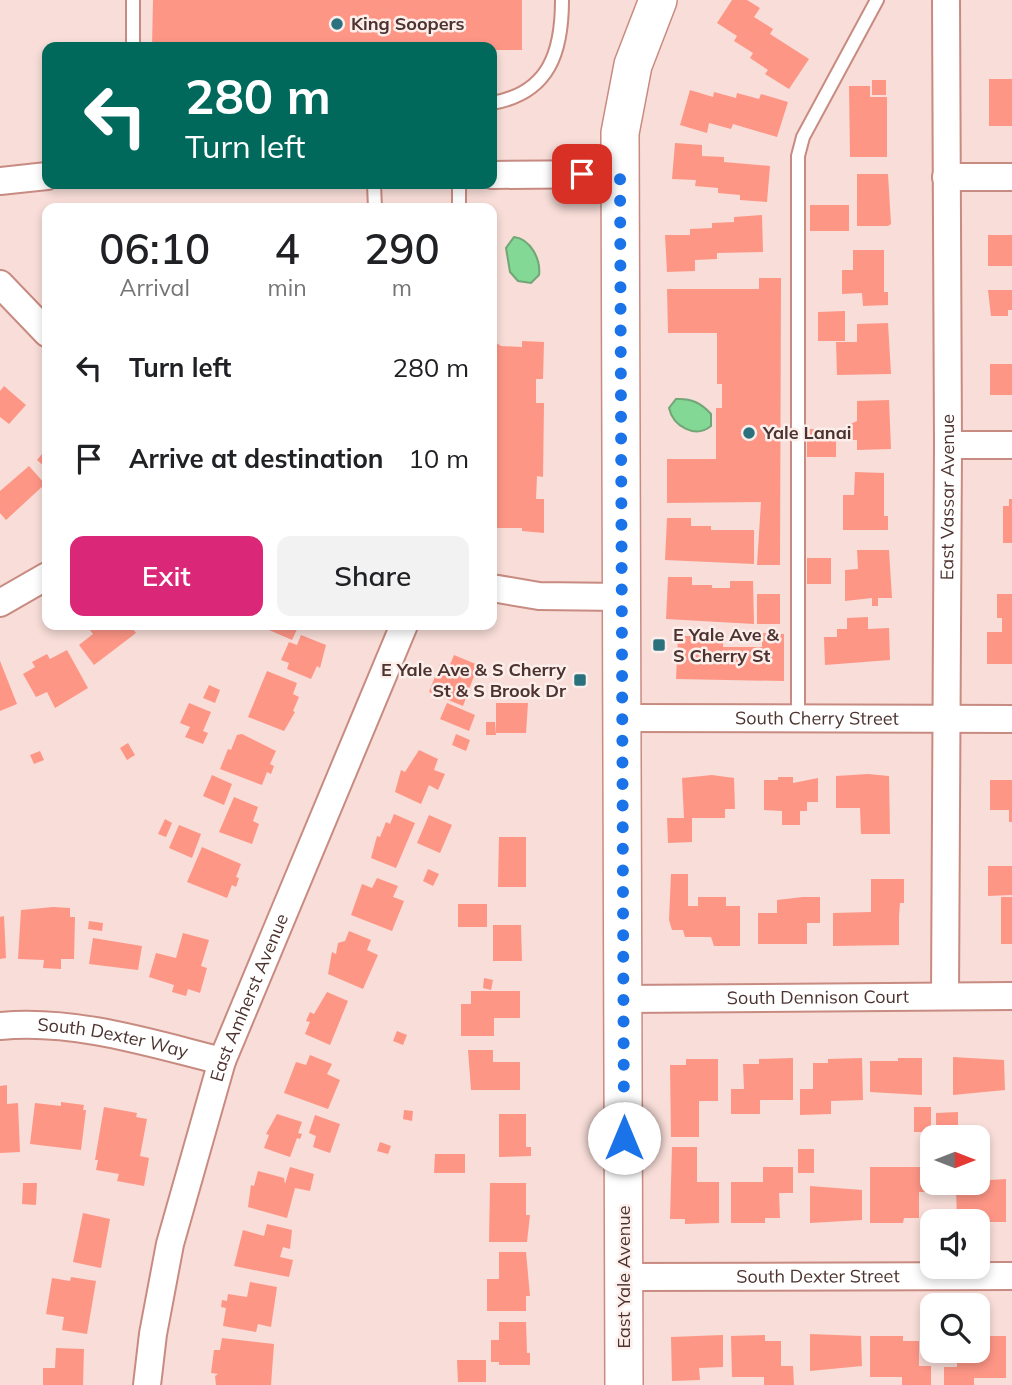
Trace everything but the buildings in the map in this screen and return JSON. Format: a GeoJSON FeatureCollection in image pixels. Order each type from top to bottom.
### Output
{"type":"FeatureCollection","features":[{"type":"Feature","properties":{"kind":"main road","name":"East Yale Avenue"},"geometry":{"type":"LineString","coordinates":[[624,1385],[621,126],[628,82],[642,36],[658,0]]}},
{"type":"Feature","properties":{"kind":"street","name":"East Vassar Avenue"},"geometry":{"type":"LineString","coordinates":[[945,996],[948,445],[946,0]]}},
{"type":"Feature","properties":{"kind":"street"},"geometry":{"type":"LineString","coordinates":[[497,175],[620,174]]}},
{"type":"Feature","properties":{"kind":"street"},"geometry":{"type":"LineString","coordinates":[[0,181],[42,177]]}},
{"type":"Feature","properties":{"kind":"street"},"geometry":{"type":"LineString","coordinates":[[946,177],[1012,177]]}},
{"type":"Feature","properties":{"kind":"street"},"geometry":{"type":"LineString","coordinates":[[0,284],[42,328]]}},
{"type":"Feature","properties":{"kind":"street"},"geometry":{"type":"LineString","coordinates":[[948,445],[1012,445]]}},
{"type":"Feature","properties":{"kind":"street"},"geometry":{"type":"LineString","coordinates":[[0,603],[42,579]]}},
{"type":"Feature","properties":{"kind":"street"},"geometry":{"type":"LineString","coordinates":[[497,589],[539,596],[622,597]]}},
{"type":"Feature","properties":{"kind":"street","name":"East Amherst Avenue"},"geometry":{"type":"LineString","coordinates":[[147,1385],[153,1334],[170,1244],[222,1061],[402,630]]}},
{"type":"Feature","properties":{"kind":"street","name":"South Cherry Street"},"geometry":{"type":"LineString","coordinates":[[624,718],[1012,719]]}},
{"type":"Feature","properties":{"kind":"street","name":"South Dennison Court"},"geometry":{"type":"LineString","coordinates":[[624,999],[1012,996]]}},
{"type":"Feature","properties":{"kind":"street","name":"South Dexter Way"},"geometry":{"type":"LineString","coordinates":[[0,1026],[63,1026],[121,1036],[222,1061]]}},
{"type":"Feature","properties":{"kind":"street","name":"South Dexter Street"},"geometry":{"type":"LineString","coordinates":[[624,1277],[1012,1276]]}},
{"type":"Feature","properties":{"kind":"lane"},"geometry":{"type":"LineString","coordinates":[[133,0],[133,42]]}},
{"type":"Feature","properties":{"kind":"lane"},"geometry":{"type":"LineString","coordinates":[[497,101],[520,94],[545,73],[556,54],[561,37],[562,0]]}},
{"type":"Feature","properties":{"kind":"lane"},"geometry":{"type":"LineString","coordinates":[[798,719],[797,166],[803,137],[877,0]]}},
{"type":"Feature","properties":{"kind":"shaded area"},"geometry":{"type":"Polygon","coordinates":[[[514,237],[525,242],[534,251],[539,275],[531,283],[518,281],[510,272],[506,248],[514,237]]]}},
{"type":"Feature","properties":{"kind":"shaded area"},"geometry":{"type":"Polygon","coordinates":[[[676,399],[691,400],[703,407],[711,414],[711,426],[705,430],[692,431],[680,425],[669,408],[676,399]]]}},
{"type":"Feature","properties":{"kind":"place","name":"King Soopers"},"geometry":{"type":"Point","coordinates":[337,24]}},
{"type":"Feature","properties":{"kind":"place","name":"Yale Lanai"},"geometry":{"type":"Point","coordinates":[749,433]}},
{"type":"Feature","properties":{"kind":"place","name":"E Yale Ave & S Cherry St"},"geometry":{"type":"Point","coordinates":[659,645]}},
{"type":"Feature","properties":{"kind":"place","name":"E Yale Ave & S Cherry St & S Brook Dr"},"geometry":{"type":"Point","coordinates":[580,680]}},
{"type":"Feature","properties":{"kind":"route"},"geometry":{"type":"LineString","coordinates":[[582,174],[620,174],[624,1138]]}}]}
